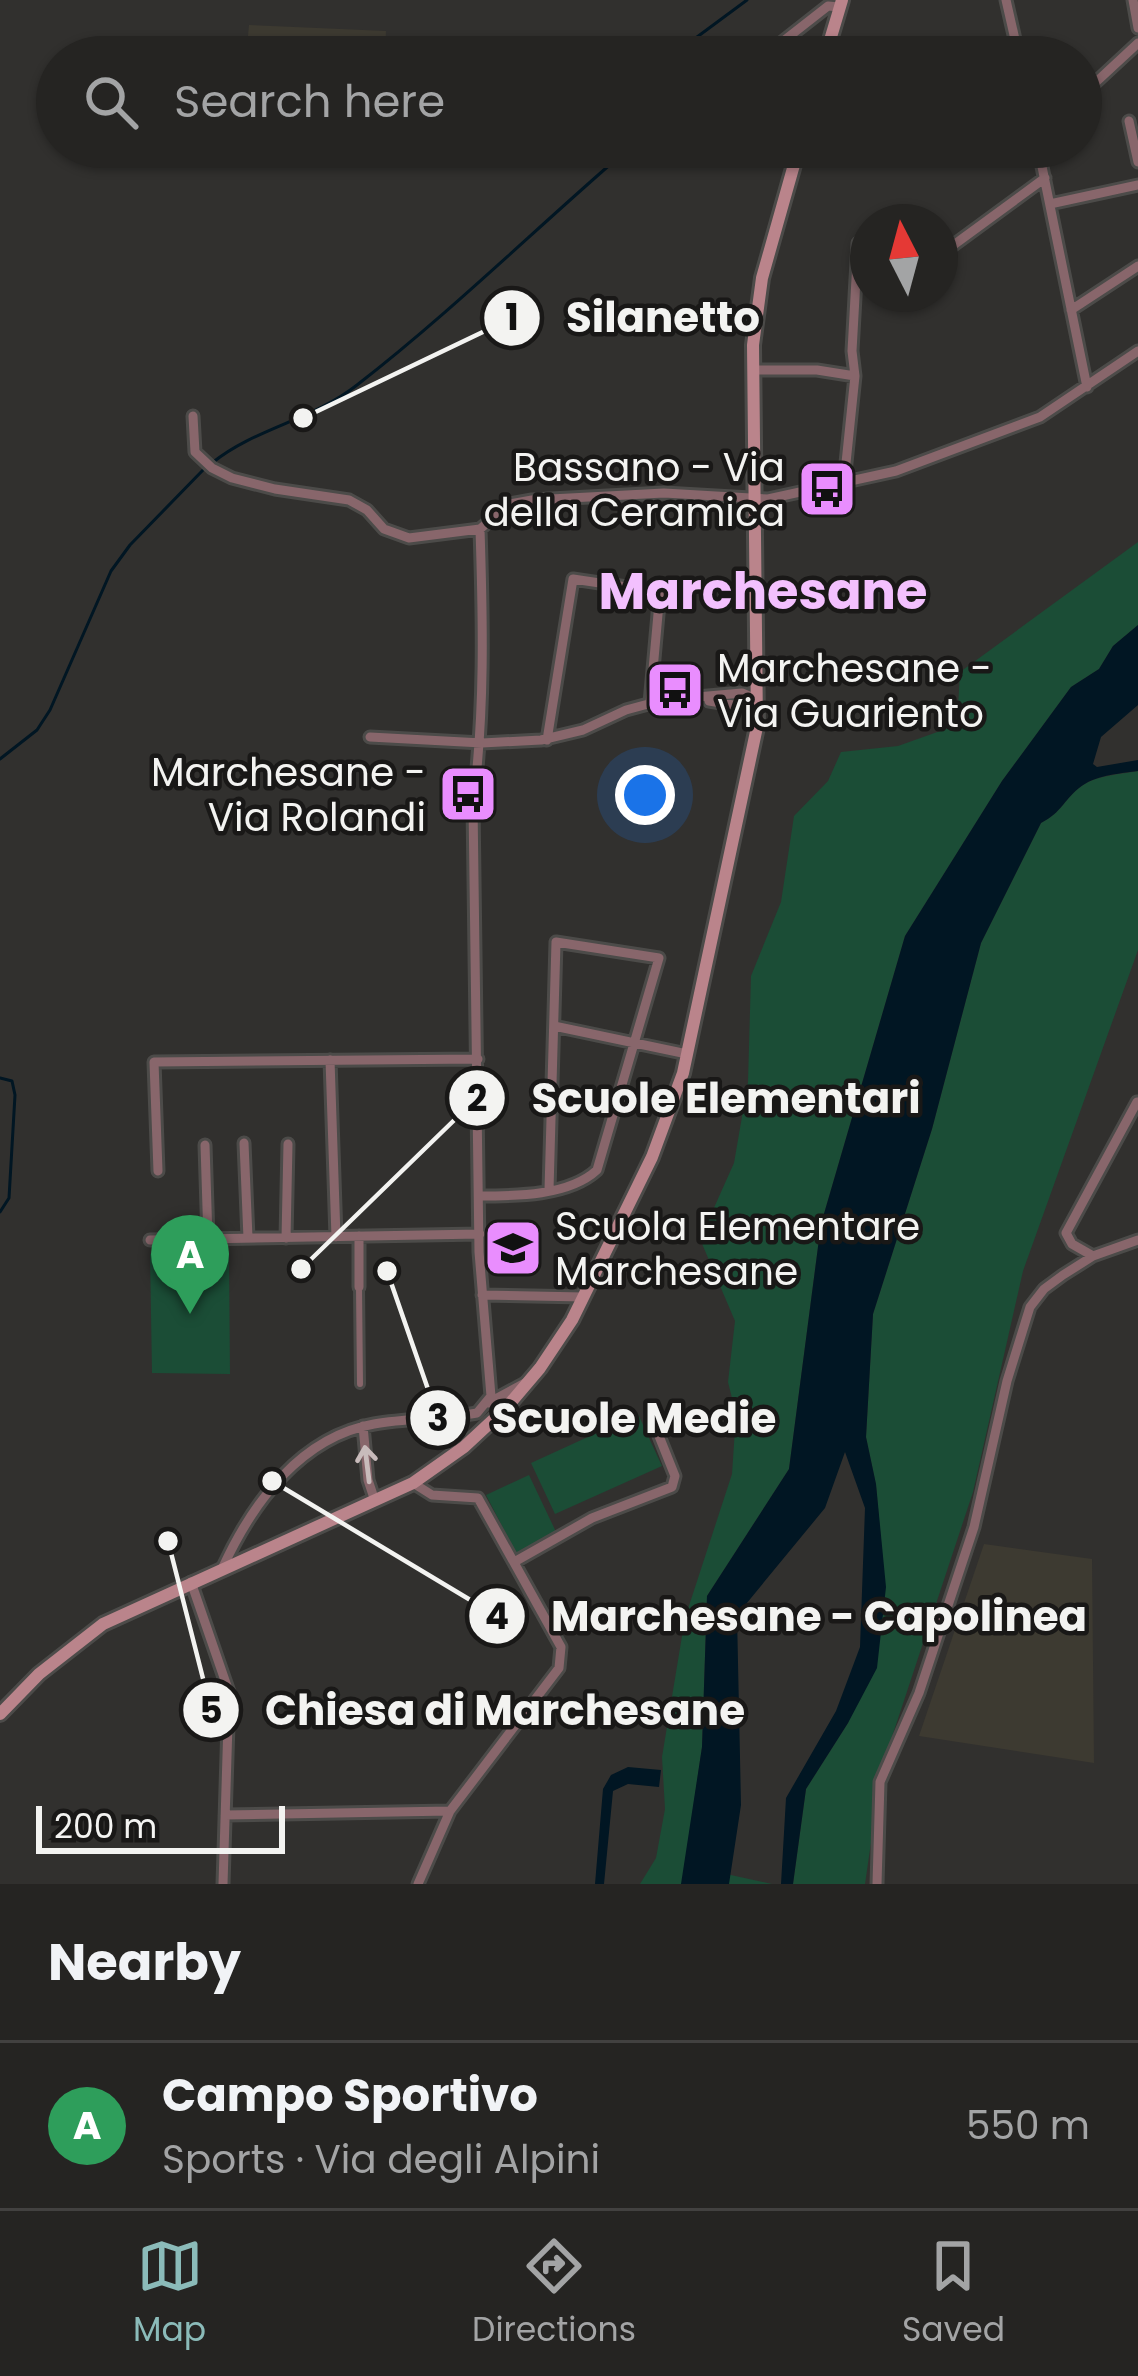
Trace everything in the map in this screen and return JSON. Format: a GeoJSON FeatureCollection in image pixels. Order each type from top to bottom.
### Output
{"type":"FeatureCollection","features":[{"type":"Feature","properties":{"kind":"main road"},"geometry":{"type":"LineString","coordinates":[[829,36],[836,4]]}},
{"type":"Feature","properties":{"kind":"main road"},"geometry":{"type":"LineString","coordinates":[[0,1714],[39,1674],[104,1624],[413,1483],[464,1447],[529,1380],[584,1298],[652,1157],[687,1054],[758,706],[753,370],[762,278],[793,168]]}},
{"type":"Feature","properties":{"kind":"street"},"geometry":{"type":"LineString","coordinates":[[812,0],[836,4]]}},
{"type":"Feature","properties":{"kind":"street"},"geometry":{"type":"LineString","coordinates":[[1006,0],[1014,36]]}},
{"type":"Feature","properties":{"kind":"street"},"geometry":{"type":"LineString","coordinates":[[1132,0],[1138,28]]}},
{"type":"Feature","properties":{"kind":"street"},"geometry":{"type":"LineString","coordinates":[[792,36],[836,4]]}},
{"type":"Feature","properties":{"kind":"street"},"geometry":{"type":"LineString","coordinates":[[1102,76],[1138,43]]}},
{"type":"Feature","properties":{"kind":"street"},"geometry":{"type":"LineString","coordinates":[[1129,121],[1138,162]]}},
{"type":"Feature","properties":{"kind":"street"},"geometry":{"type":"LineString","coordinates":[[1043,168],[1087,387]]}},
{"type":"Feature","properties":{"kind":"street"},"geometry":{"type":"LineString","coordinates":[[958,242],[1045,178]]}},
{"type":"Feature","properties":{"kind":"street"},"geometry":{"type":"LineString","coordinates":[[1050,204],[1138,185]]}},
{"type":"Feature","properties":{"kind":"street"},"geometry":{"type":"LineString","coordinates":[[1071,310],[1138,266]]}},
{"type":"Feature","properties":{"kind":"street"},"geometry":{"type":"LineString","coordinates":[[844,482],[855,376],[854,312]]}},
{"type":"Feature","properties":{"kind":"street"},"geometry":{"type":"LineString","coordinates":[[193,416],[195,452],[209,465],[275,489],[349,500],[367,510],[384,529],[409,538],[480,529],[510,505],[575,495],[664,493],[755,499],[896,471],[1040,416],[1138,351]]}},
{"type":"Feature","properties":{"kind":"street"},"geometry":{"type":"LineString","coordinates":[[753,370],[817,370],[855,376]]}},
{"type":"Feature","properties":{"kind":"street"},"geometry":{"type":"LineString","coordinates":[[480,529],[482,743],[473,804],[479,1196],[488,1402]]}},
{"type":"Feature","properties":{"kind":"street"},"geometry":{"type":"LineString","coordinates":[[547,740],[574,579],[661,592],[650,703]]}},
{"type":"Feature","properties":{"kind":"street"},"geometry":{"type":"LineString","coordinates":[[733,694],[758,669]]}},
{"type":"Feature","properties":{"kind":"street"},"geometry":{"type":"LineString","coordinates":[[370,737],[482,743],[547,740],[650,703],[748,693],[758,706]]}},
{"type":"Feature","properties":{"kind":"street"},"geometry":{"type":"LineString","coordinates":[[686,698],[758,706]]}},
{"type":"Feature","properties":{"kind":"street"},"geometry":{"type":"LineString","coordinates":[[479,1196],[549,1190],[585,1181],[597,1170],[659,958],[556,942],[549,1190]]}},
{"type":"Feature","properties":{"kind":"street"},"geometry":{"type":"LineString","coordinates":[[554,1026],[687,1054]]}},
{"type":"Feature","properties":{"kind":"street"},"geometry":{"type":"LineString","coordinates":[[158,1171],[154,1062],[478,1059]]}},
{"type":"Feature","properties":{"kind":"street"},"geometry":{"type":"LineString","coordinates":[[330,1060],[336,1237]]}},
{"type":"Feature","properties":{"kind":"street"},"geometry":{"type":"LineString","coordinates":[[1093,1256],[1072,1244],[1066,1233],[1137,1102]]}},
{"type":"Feature","properties":{"kind":"street"},"geometry":{"type":"LineString","coordinates":[[244,1143],[248,1238]]}},
{"type":"Feature","properties":{"kind":"street"},"geometry":{"type":"LineString","coordinates":[[286,1238],[288,1144]]}},
{"type":"Feature","properties":{"kind":"street"},"geometry":{"type":"LineString","coordinates":[[205,1145],[208,1239]]}},
{"type":"Feature","properties":{"kind":"street"},"geometry":{"type":"LineString","coordinates":[[150,1240],[480,1234]]}},
{"type":"Feature","properties":{"kind":"street"},"geometry":{"type":"LineString","coordinates":[[359,1236],[360,1384]]}},
{"type":"Feature","properties":{"kind":"street"},"geometry":{"type":"LineString","coordinates":[[877,1884],[880,1782],[919,1693],[974,1527],[1019,1335],[1030,1307],[1044,1289],[1093,1256],[1138,1240]]}},
{"type":"Feature","properties":{"kind":"street"},"geometry":{"type":"LineString","coordinates":[[482,1294],[584,1298]]}},
{"type":"Feature","properties":{"kind":"street"},"geometry":{"type":"LineString","coordinates":[[223,1567],[250,1520],[294,1462],[320,1442],[363,1426],[478,1413],[488,1402],[529,1380]]}},
{"type":"Feature","properties":{"kind":"street"},"geometry":{"type":"LineString","coordinates":[[516,1562],[592,1517],[672,1487],[675,1476],[651,1416]]}},
{"type":"Feature","properties":{"kind":"street"},"geometry":{"type":"LineString","coordinates":[[363,1426],[375,1501]]}},
{"type":"Feature","properties":{"kind":"street"},"geometry":{"type":"LineString","coordinates":[[413,1483],[432,1495],[478,1498],[561,1647],[562,1658],[450,1811],[418,1884]]}},
{"type":"Feature","properties":{"kind":"street"},"geometry":{"type":"LineString","coordinates":[[191,1582],[229,1692],[223,1884]]}},
{"type":"Feature","properties":{"kind":"street"},"geometry":{"type":"LineString","coordinates":[[225,1815],[450,1811]]}},
{"type":"Feature","properties":{"kind":"shaded area"},"geometry":{"type":"Polygon","coordinates":[[[249,25],[386,31],[386,36],[248,36],[249,25]]]}},
{"type":"Feature","properties":{"kind":"shaded area","name":"Scuola Elementare Marchesane"},"geometry":{"type":"Polygon","coordinates":[[[538,1230],[540,1265],[489,1266],[487,1231],[538,1230]]]}},
{"type":"Feature","properties":{"kind":"shaded area"},"geometry":{"type":"Polygon","coordinates":[[[984,1544],[1092,1559],[1094,1763],[919,1736],[984,1544]]]}},
{"type":"Feature","properties":{"kind":"green space"},"geometry":{"type":"Polygon","coordinates":[[[1138,542],[1138,625],[1113,646],[1099,669],[1071,687],[1002,781],[905,936],[821,1224],[789,1469],[707,1596],[702,1747],[685,1865],[772,1884],[640,1884],[656,1858],[665,1809],[662,1757],[685,1618],[732,1474],[736,1414],[728,1382],[735,1321],[700,1239],[734,1163],[748,1082],[751,976],[781,902],[794,816],[828,781],[841,752],[898,746],[957,725],[960,672],[1138,542]]]}},
{"type":"Feature","properties":{"kind":"green space"},"geometry":{"type":"Polygon","coordinates":[[[1138,771],[1138,950],[1023,1271],[973,1492],[882,1767],[865,1884],[793,1884],[806,1789],[848,1723],[885,1587],[876,1485],[866,1437],[873,1314],[932,1129],[981,943],[1041,823],[1085,784],[1138,771]]]}},
{"type":"Feature","properties":{"kind":"green space"},"geometry":{"type":"Polygon","coordinates":[[[229,1252],[230,1374],[152,1373],[150,1254],[229,1252]]]}},
{"type":"Feature","properties":{"kind":"green space"},"geometry":{"type":"Polygon","coordinates":[[[638,1414],[662,1466],[555,1514],[531,1463],[638,1414]]]}},
{"type":"Feature","properties":{"kind":"green space"},"geometry":{"type":"Polygon","coordinates":[[[529,1475],[557,1534],[517,1555],[486,1495],[529,1475]]]}},
{"type":"Feature","properties":{"kind":"water"},"geometry":{"type":"Polygon","coordinates":[[[1138,625],[1138,705],[1101,737],[1093,764],[1138,760],[1138,771],[1085,784],[1041,823],[981,943],[932,1129],[873,1314],[866,1437],[876,1484],[886,1587],[877,1668],[806,1789],[793,1884],[781,1884],[786,1798],[836,1711],[860,1647],[865,1508],[845,1452],[825,1508],[737,1615],[741,1805],[729,1884],[681,1884],[702,1747],[707,1596],[789,1469],[821,1224],[905,936],[1002,781],[1071,687],[1099,669],[1113,646],[1138,625]]]}},
{"type":"Feature","properties":{"kind":"water"},"geometry":{"type":"Polygon","coordinates":[[[628,1767],[661,1770],[659,1787],[628,1784],[613,1791],[604,1884],[595,1884],[603,1789],[611,1775],[628,1767]]]}},
{"type":"Feature","properties":{"kind":"waterway"},"geometry":{"type":"LineString","coordinates":[[698,36],[747,0]]}},
{"type":"Feature","properties":{"kind":"waterway"},"geometry":{"type":"LineString","coordinates":[[212,463],[357,385],[606,168]]}},
{"type":"Feature","properties":{"kind":"waterway"},"geometry":{"type":"LineString","coordinates":[[0,759],[37,730],[50,710],[111,571],[204,469]]}},
{"type":"Feature","properties":{"kind":"waterway"},"geometry":{"type":"LineString","coordinates":[[0,1078],[12,1081],[15,1095],[9,1198],[0,1212]]}},
{"type":"Feature","properties":{"kind":"place","name":"Silanetto"},"geometry":{"type":"Point","coordinates":[303,418]}},
{"type":"Feature","properties":{"kind":"place","name":"Bassano - Via della Ceramica"},"geometry":{"type":"Point","coordinates":[827,489]}},
{"type":"Feature","properties":{"kind":"place","name":"Marchesane - Via Guariento"},"geometry":{"type":"Point","coordinates":[675,690]}},
{"type":"Feature","properties":{"kind":"place","name":"Marchesane - Via Rolandi"},"geometry":{"type":"Point","coordinates":[468,794]}},
{"type":"Feature","properties":{"kind":"place","name":"Scuola Elementare Marchesane"},"geometry":{"type":"Point","coordinates":[513,1248]}},
{"type":"Feature","properties":{"kind":"place","name":"Scuole Elementari"},"geometry":{"type":"Point","coordinates":[301,1269]}},
{"type":"Feature","properties":{"kind":"place","name":"Scuole Medie"},"geometry":{"type":"Point","coordinates":[387,1271]}},
{"type":"Feature","properties":{"kind":"place","name":"Campo Sportivo"},"geometry":{"type":"Point","coordinates":[190,1314]}},
{"type":"Feature","properties":{"kind":"place","name":"Marchesane - Capolinea"},"geometry":{"type":"Point","coordinates":[272,1481]}},
{"type":"Feature","properties":{"kind":"place","name":"Chiesa di Marchesane"},"geometry":{"type":"Point","coordinates":[168,1541]}},
{"type":"Feature","properties":{"kind":"district","name":"Marchesane"},"geometry":{"type":"Point","coordinates":[763,591]}}]}
